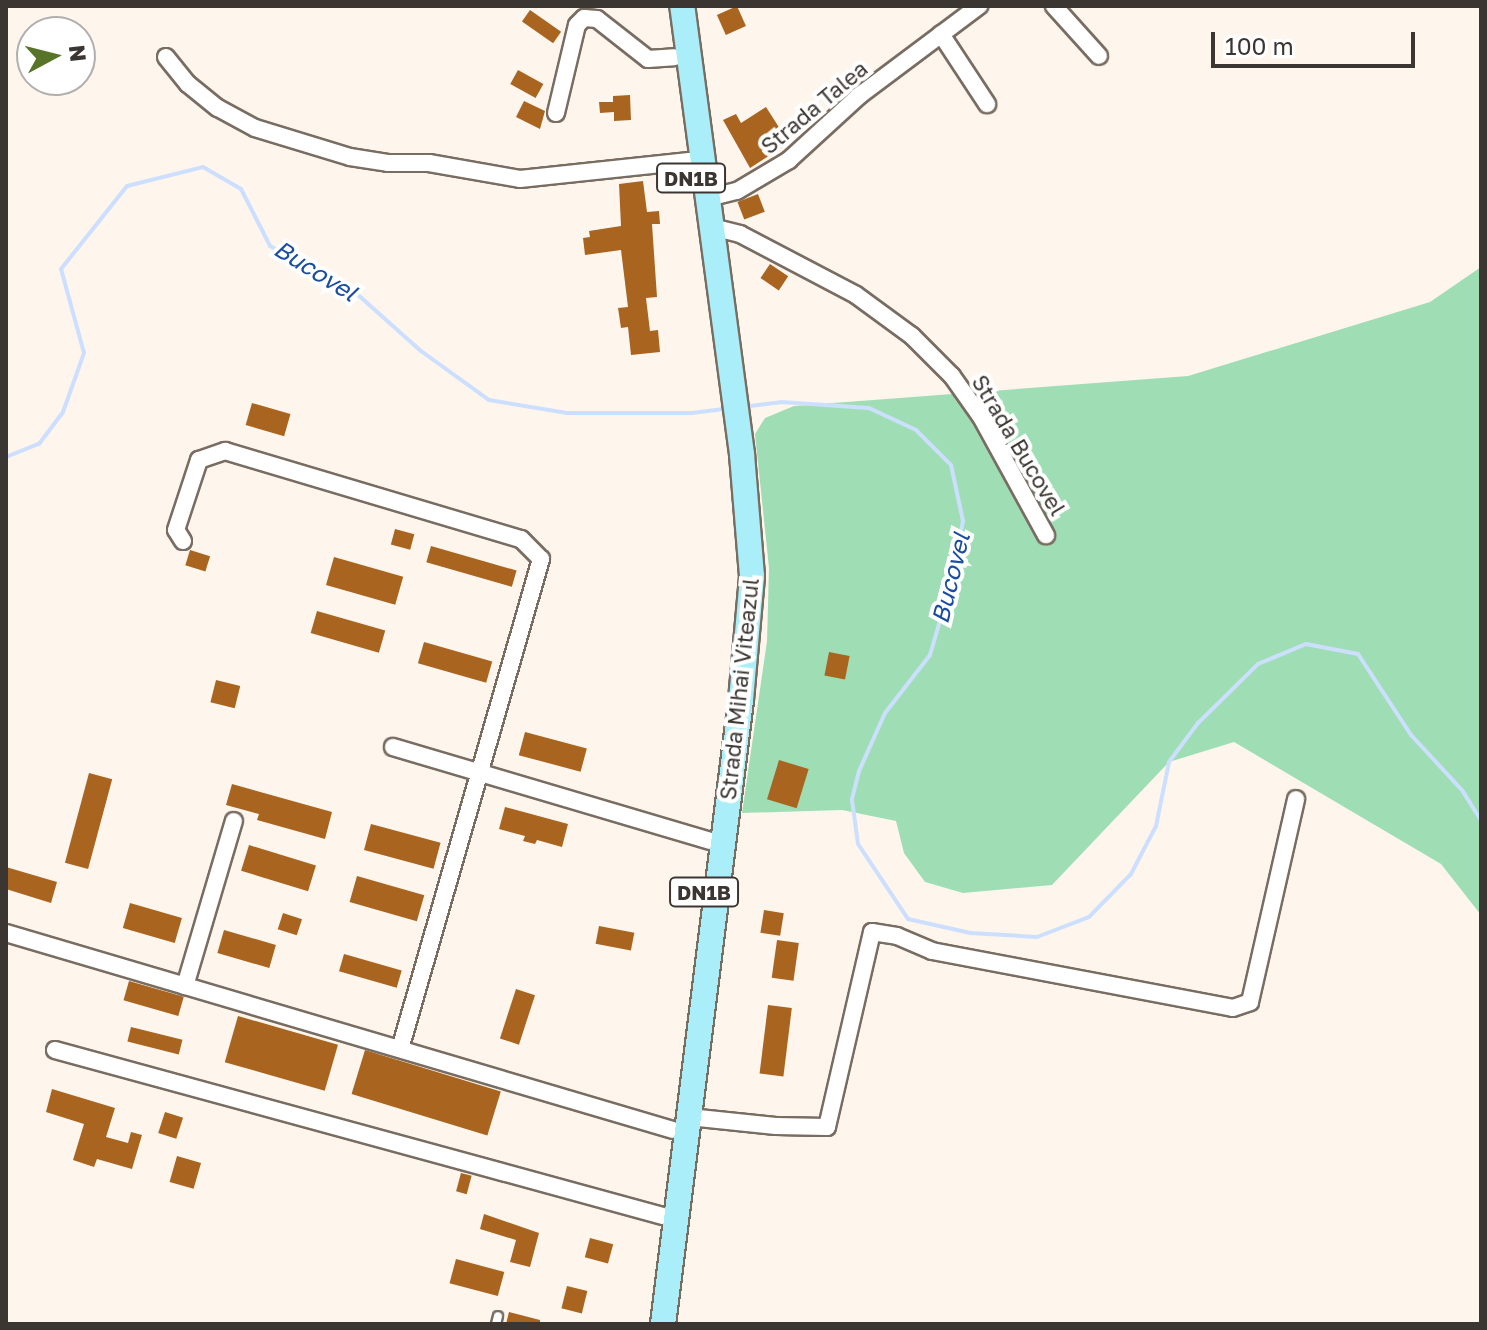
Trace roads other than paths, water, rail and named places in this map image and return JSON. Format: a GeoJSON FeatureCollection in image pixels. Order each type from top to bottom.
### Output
{"type":"FeatureCollection","features":[{"type":"Feature","properties":{"kind":"main road","name":"Strada Mihai Viteazul"},"geometry":{"type":"LineString","coordinates":[[667,6],[689,161],[722,349]]}},
{"type":"Feature","properties":{"kind":"main road","name":"Strada Mihai Viteazul"},"geometry":{"type":"LineString","coordinates":[[649,1324],[663,1216],[681,1124],[750,613],[751,543],[735,456],[712,227],[682,6]]}},
{"type":"Feature","properties":{"kind":"main road","name":"Strada Mihai Viteazul"},"geometry":{"type":"LineString","coordinates":[[663,1324],[737,591],[735,456]]}},
{"type":"Feature","properties":{"kind":"street","name":"Strada Talea"},"geometry":{"type":"LineString","coordinates":[[708,198],[737,191],[789,160],[860,95],[979,6]]}},
{"type":"Feature","properties":{"kind":"street"},"geometry":{"type":"LineString","coordinates":[[1054,6],[1099,56]]}},
{"type":"Feature","properties":{"kind":"street"},"geometry":{"type":"LineString","coordinates":[[556,113],[577,25],[584,18],[597,19],[648,59],[674,57]]}},
{"type":"Feature","properties":{"kind":"street"},"geometry":{"type":"LineString","coordinates":[[941,34],[987,104]]}},
{"type":"Feature","properties":{"kind":"street"},"geometry":{"type":"LineString","coordinates":[[166,57],[188,84],[218,108],[255,128],[350,157],[388,163],[429,163],[520,179],[689,161]]}},
{"type":"Feature","properties":{"kind":"street","name":"Strada Bucovel"},"geometry":{"type":"LineString","coordinates":[[712,227],[740,234],[856,295],[912,336],[952,376],[981,417],[1046,535]]}},
{"type":"Feature","properties":{"kind":"street"},"geometry":{"type":"LineString","coordinates":[[183,541],[176,530],[199,460],[225,451],[521,539],[541,559],[400,1049]]}},
{"type":"Feature","properties":{"kind":"street"},"geometry":{"type":"LineString","coordinates":[[393,747],[710,841]]}},
{"type":"Feature","properties":{"kind":"street"},"geometry":{"type":"LineString","coordinates":[[6,933],[400,1049],[681,1124],[827,1127],[872,932],[897,936],[932,951],[1233,1008],[1250,1002],[1296,799]]}},
{"type":"Feature","properties":{"kind":"street"},"geometry":{"type":"LineString","coordinates":[[185,986],[234,821]]}},
{"type":"Feature","properties":{"kind":"street"},"geometry":{"type":"LineString","coordinates":[[55,1050],[663,1216]]}},
{"type":"Feature","properties":{"kind":"waterway","name":"Bucovel"},"geometry":{"type":"LineString","coordinates":[[6,457],[39,444],[63,412],[84,353],[61,269],[127,186],[203,167],[241,189],[270,246],[357,294],[421,351],[489,400],[567,413],[692,413],[726,409]]}},
{"type":"Feature","properties":{"kind":"waterway","name":"Bucovel"},"geometry":{"type":"LineString","coordinates":[[742,407],[781,402],[869,408],[916,430],[951,465],[963,521],[949,590],[930,655],[885,713],[859,771],[852,800],[858,844],[908,919],[970,933],[1037,937],[1089,917],[1131,874],[1156,826],[1169,762],[1198,723],[1258,664],[1306,644],[1358,654],[1411,735],[1462,790],[1481,821]]}}]}
